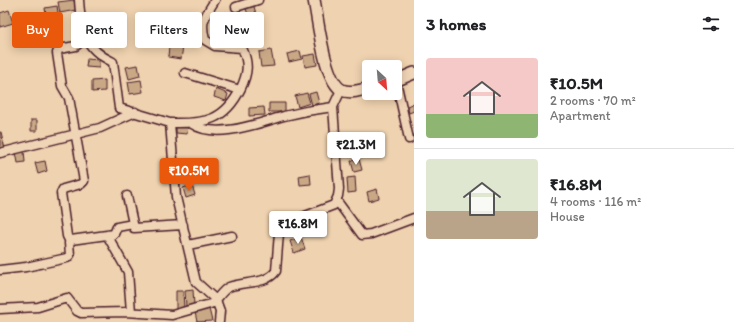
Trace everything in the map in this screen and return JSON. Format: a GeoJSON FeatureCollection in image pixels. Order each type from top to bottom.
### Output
{"type":"FeatureCollection","features":[{"type":"Feature","properties":{"kind":"street"},"geometry":{"type":"LineString","coordinates":[[79,0],[80,12]]}},
{"type":"Feature","properties":{"kind":"street"},"geometry":{"type":"LineString","coordinates":[[91,48],[101,57],[113,62],[119,108],[170,124],[192,124],[223,114],[234,103],[247,75],[247,60],[242,48],[215,46],[205,40],[202,28],[203,18],[214,0]]}},
{"type":"Feature","properties":{"kind":"street"},"geometry":{"type":"LineString","coordinates":[[236,7],[258,0]]}},
{"type":"Feature","properties":{"kind":"street"},"geometry":{"type":"LineString","coordinates":[[314,0],[323,53],[330,75],[341,90],[348,92],[362,89]]}},
{"type":"Feature","properties":{"kind":"street"},"geometry":{"type":"LineString","coordinates":[[0,270],[26,268],[67,258],[70,255],[70,242],[67,236],[62,191],[81,184],[84,181],[69,98],[62,86],[56,53],[59,49],[71,47]]}},
{"type":"Feature","properties":{"kind":"street"},"geometry":{"type":"LineString","coordinates":[[186,73],[240,90]]}},
{"type":"Feature","properties":{"kind":"street"},"geometry":{"type":"LineString","coordinates":[[402,78],[414,73]]}},
{"type":"Feature","properties":{"kind":"street"},"geometry":{"type":"LineString","coordinates":[[0,309],[38,307],[67,298],[79,312],[131,312],[172,315],[216,301],[229,287],[261,281],[273,276],[276,271],[279,233],[282,225],[330,207],[337,201],[339,189],[334,139],[333,107],[341,90]]}},
{"type":"Feature","properties":{"kind":"street"},"geometry":{"type":"LineString","coordinates":[[400,100],[409,139]]}},
{"type":"Feature","properties":{"kind":"street"},"geometry":{"type":"LineString","coordinates":[[192,124],[199,129],[223,130],[257,125],[316,109],[333,107]]}},
{"type":"Feature","properties":{"kind":"street"},"geometry":{"type":"LineString","coordinates":[[0,154],[100,128],[135,112]]}},
{"type":"Feature","properties":{"kind":"street"},"geometry":{"type":"LineString","coordinates":[[170,124],[176,197],[196,282],[216,301],[220,311],[219,322]]}},
{"type":"Feature","properties":{"kind":"street"},"geometry":{"type":"LineString","coordinates":[[127,196],[133,224],[136,228],[183,225]]}},
{"type":"Feature","properties":{"kind":"street"},"geometry":{"type":"LineString","coordinates":[[337,201],[359,233],[362,235],[370,234],[414,218]]}},
{"type":"Feature","properties":{"kind":"street"},"geometry":{"type":"LineString","coordinates":[[70,242],[115,234],[117,227],[133,224]]}},
{"type":"Feature","properties":{"kind":"street"},"geometry":{"type":"LineString","coordinates":[[107,235],[128,272],[131,312]]}},
{"type":"Feature","properties":{"kind":"street"},"geometry":{"type":"LineString","coordinates":[[188,245],[232,236]]}},
{"type":"Feature","properties":{"kind":"building"},"geometry":{"type":"Polygon","coordinates":[[[74,0],[76,10],[60,12],[58,2],[74,0]]]}},
{"type":"Feature","properties":{"kind":"building"},"geometry":{"type":"Polygon","coordinates":[[[253,3],[256,12],[247,12],[245,6],[253,3]]]}},
{"type":"Feature","properties":{"kind":"building"},"geometry":{"type":"Polygon","coordinates":[[[57,6],[58,12],[46,12],[45,8],[57,6]]]}},
{"type":"Feature","properties":{"kind":"building"},"geometry":{"type":"Polygon","coordinates":[[[9,10],[12,23],[0,27],[0,13],[9,10]]]}},
{"type":"Feature","properties":{"kind":"building"},"geometry":{"type":"Polygon","coordinates":[[[169,48],[183,48],[181,59],[168,57],[169,48]]]}},
{"type":"Feature","properties":{"kind":"building"},"geometry":{"type":"Polygon","coordinates":[[[271,50],[274,66],[261,67],[259,52],[271,50]]]}},
{"type":"Feature","properties":{"kind":"building"},"geometry":{"type":"Polygon","coordinates":[[[300,51],[302,59],[289,62],[287,54],[300,51]]]}},
{"type":"Feature","properties":{"kind":"building"},"geometry":{"type":"Polygon","coordinates":[[[315,54],[317,65],[305,67],[303,56],[315,54]]]}},
{"type":"Feature","properties":{"kind":"building"},"geometry":{"type":"Polygon","coordinates":[[[87,59],[99,60],[99,68],[86,67],[87,59]]]}},
{"type":"Feature","properties":{"kind":"building"},"geometry":{"type":"Polygon","coordinates":[[[138,65],[140,76],[129,79],[126,67],[138,65]]]}},
{"type":"Feature","properties":{"kind":"building"},"geometry":{"type":"Polygon","coordinates":[[[105,80],[105,91],[92,92],[92,81],[105,80]]]}},
{"type":"Feature","properties":{"kind":"building"},"geometry":{"type":"Polygon","coordinates":[[[141,80],[143,92],[130,94],[128,82],[141,80]]]}},
{"type":"Feature","properties":{"kind":"building"},"geometry":{"type":"Polygon","coordinates":[[[216,89],[228,94],[226,101],[214,97],[216,89]]]}},
{"type":"Feature","properties":{"kind":"building"},"geometry":{"type":"Polygon","coordinates":[[[316,92],[319,103],[312,105],[309,94],[316,92]]]}},
{"type":"Feature","properties":{"kind":"building"},"geometry":{"type":"Polygon","coordinates":[[[307,93],[310,103],[298,107],[295,96],[307,93]]]}},
{"type":"Feature","properties":{"kind":"building"},"geometry":{"type":"Polygon","coordinates":[[[269,103],[285,103],[285,112],[269,112],[269,103]]]}},
{"type":"Feature","properties":{"kind":"building"},"geometry":{"type":"Polygon","coordinates":[[[414,103],[414,111],[409,113],[407,106],[414,103]]]}},
{"type":"Feature","properties":{"kind":"building"},"geometry":{"type":"Polygon","coordinates":[[[264,107],[265,115],[249,116],[249,108],[264,107]]]}},
{"type":"Feature","properties":{"kind":"building"},"geometry":{"type":"Polygon","coordinates":[[[31,120],[37,120],[37,131],[31,131],[31,120]]]}},
{"type":"Feature","properties":{"kind":"building"},"geometry":{"type":"Polygon","coordinates":[[[176,125],[188,126],[187,134],[176,133],[176,125]]]}},
{"type":"Feature","properties":{"kind":"building"},"geometry":{"type":"Polygon","coordinates":[[[0,132],[5,149],[0,150],[0,132]]]}},
{"type":"Feature","properties":{"kind":"building"},"geometry":{"type":"Polygon","coordinates":[[[24,151],[25,162],[18,163],[16,152],[24,151]]]}},
{"type":"Feature","properties":{"kind":"building"},"geometry":{"type":"Polygon","coordinates":[[[359,159],[362,170],[354,172],[351,161],[359,159]]]}},
{"type":"Feature","properties":{"kind":"building"},"geometry":{"type":"Polygon","coordinates":[[[45,161],[47,171],[38,174],[35,163],[45,161]]]}},
{"type":"Feature","properties":{"kind":"building"},"geometry":{"type":"Polygon","coordinates":[[[310,174],[311,184],[300,185],[299,176],[310,174]]]}},
{"type":"Feature","properties":{"kind":"building"},"geometry":{"type":"Polygon","coordinates":[[[355,177],[356,192],[348,193],[347,178],[355,177]]]}},
{"type":"Feature","properties":{"kind":"building"},"geometry":{"type":"Polygon","coordinates":[[[192,185],[195,195],[186,198],[183,188],[192,185]]]}},
{"type":"Feature","properties":{"kind":"building"},"geometry":{"type":"Polygon","coordinates":[[[377,189],[379,198],[369,201],[367,192],[377,189]]]}},
{"type":"Feature","properties":{"kind":"building"},"geometry":{"type":"Polygon","coordinates":[[[301,237],[305,249],[294,253],[290,241],[301,237]]]}},
{"type":"Feature","properties":{"kind":"building"},"geometry":{"type":"Polygon","coordinates":[[[193,290],[194,305],[186,306],[185,291],[193,290]]]}},
{"type":"Feature","properties":{"kind":"building"},"geometry":{"type":"Polygon","coordinates":[[[176,291],[183,291],[184,309],[176,309],[176,291]]]}},
{"type":"Feature","properties":{"kind":"building"},"geometry":{"type":"Polygon","coordinates":[[[209,309],[212,321],[197,322],[195,312],[209,309]]]}}]}
